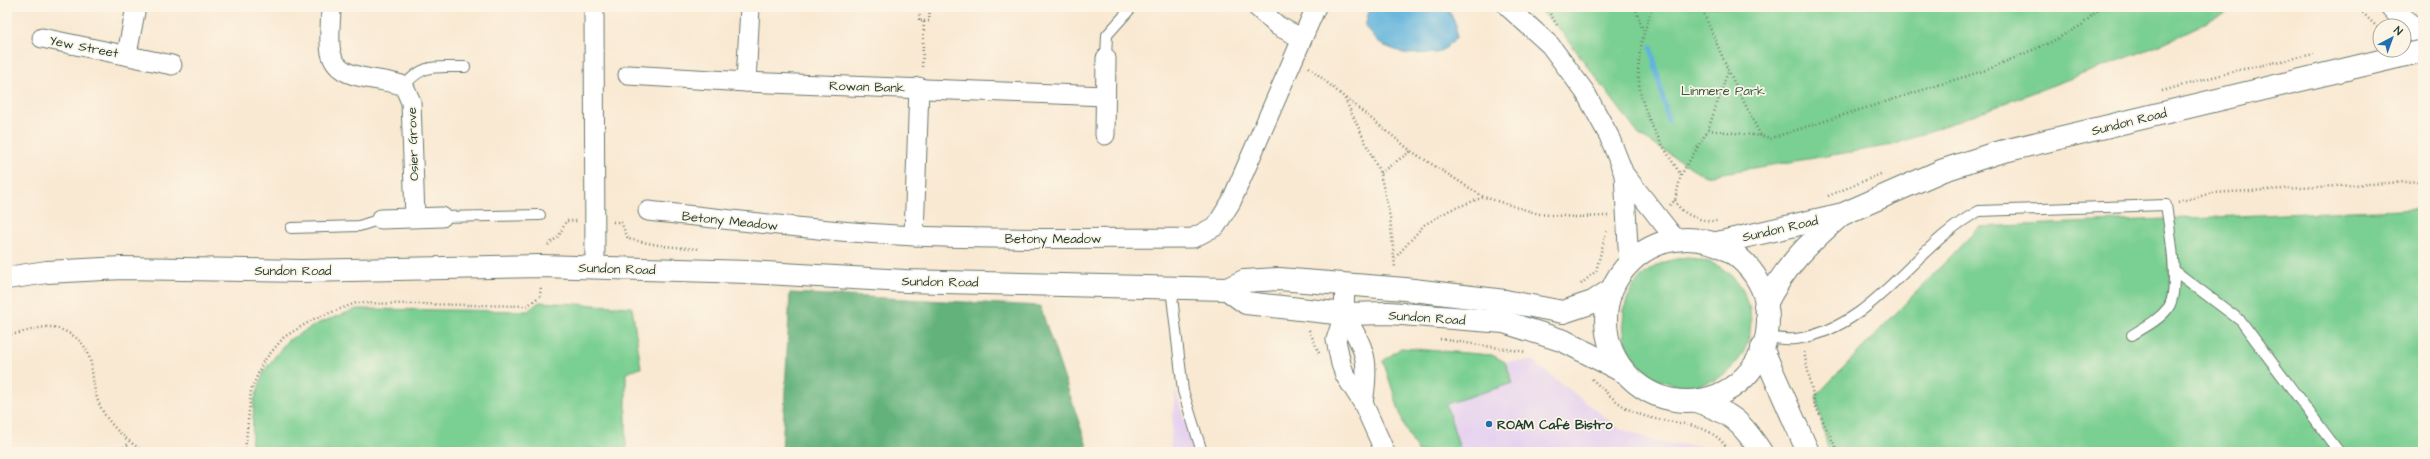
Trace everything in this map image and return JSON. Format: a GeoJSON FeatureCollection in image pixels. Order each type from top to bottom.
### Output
{"type":"FeatureCollection","features":[{"type":"Feature","properties":{"kind":"main road"},"geometry":{"type":"LineString","coordinates":[[2392,7],[2423,39]]}},
{"type":"Feature","properties":{"kind":"main road","name":"Sundon Road"},"geometry":{"type":"LineString","coordinates":[[1717,243],[1843,214],[1940,171],[1996,153],[2423,51]]}},
{"type":"Feature","properties":{"kind":"main road","name":"Sundon Road"},"geometry":{"type":"LineString","coordinates":[[1765,306],[1777,283],[1792,261],[1843,214]]}},
{"type":"Feature","properties":{"kind":"main road"},"geometry":{"type":"LineString","coordinates":[[1697,240],[1717,243],[1737,254],[1752,270],[1761,287],[1765,306],[1764,343],[1757,363],[1737,384],[1718,395],[1696,401],[1675,401],[1655,396],[1637,385],[1622,371],[1613,356],[1608,340],[1605,322],[1608,292],[1617,277],[1629,264],[1646,251],[1661,244],[1678,241],[1697,240]]}},
{"type":"Feature","properties":{"kind":"main road","name":"Sundon Road"},"geometry":{"type":"LineString","coordinates":[[7,278],[47,272],[122,268],[303,271],[541,266],[748,272],[905,281],[1171,288],[1227,289],[1244,280],[1267,279],[1345,284],[1505,301],[1563,312],[1592,302],[1608,292]]}},
{"type":"Feature","properties":{"kind":"main road","name":"Sundon Road"},"geometry":{"type":"LineString","coordinates":[[1227,289],[1246,303],[1344,314],[1389,313],[1504,322],[1564,342],[1622,371]]}},
{"type":"Feature","properties":{"kind":"main road"},"geometry":{"type":"LineString","coordinates":[[1764,343],[1808,452]]}},
{"type":"Feature","properties":{"kind":"main road"},"geometry":{"type":"LineString","coordinates":[[1696,401],[1722,410],[1742,424],[1761,452]]}},
{"type":"Feature","properties":{"kind":"street","name":"Yew Street"},"geometry":{"type":"LineString","coordinates":[[127,54],[136,7]]}},
{"type":"Feature","properties":{"kind":"street"},"geometry":{"type":"LineString","coordinates":[[330,7],[330,52],[335,66],[348,75],[389,80],[404,86]]}},
{"type":"Feature","properties":{"kind":"street"},"geometry":{"type":"LineString","coordinates":[[584,7],[595,47]]}},
{"type":"Feature","properties":{"kind":"street"},"geometry":{"type":"LineString","coordinates":[[594,7],[595,268]]}},
{"type":"Feature","properties":{"kind":"street"},"geometry":{"type":"LineString","coordinates":[[746,82],[750,7]]}},
{"type":"Feature","properties":{"kind":"street"},"geometry":{"type":"LineString","coordinates":[[1257,7],[1278,26],[1301,38]]}},
{"type":"Feature","properties":{"kind":"street","name":"Betony Meadow"},"geometry":{"type":"LineString","coordinates":[[648,211],[781,225],[914,236],[1015,238],[1193,238],[1216,226],[1231,202],[1301,38],[1316,7]]}},
{"type":"Feature","properties":{"kind":"street"},"geometry":{"type":"LineString","coordinates":[[1508,7],[1550,45],[1585,92],[1609,136],[1624,174],[1678,241]]}},
{"type":"Feature","properties":{"kind":"street","name":"Yew Street"},"geometry":{"type":"LineString","coordinates":[[42,38],[127,54],[172,65]]}},
{"type":"Feature","properties":{"kind":"street"},"geometry":{"type":"LineString","coordinates":[[1105,135],[1106,58]]}},
{"type":"Feature","properties":{"kind":"street","name":"Rowan Bank"},"geometry":{"type":"LineString","coordinates":[[628,75],[746,82],[919,87],[1106,96]]}},
{"type":"Feature","properties":{"kind":"street","name":"Osier Grove"},"geometry":{"type":"LineString","coordinates":[[404,86],[411,102],[414,217]]}},
{"type":"Feature","properties":{"kind":"street"},"geometry":{"type":"LineString","coordinates":[[914,236],[919,87]]}},
{"type":"Feature","properties":{"kind":"street"},"geometry":{"type":"LineString","coordinates":[[1624,174],[1629,264]]}},
{"type":"Feature","properties":{"kind":"street"},"geometry":{"type":"LineString","coordinates":[[381,219],[442,217]]}},
{"type":"Feature","properties":{"kind":"street"},"geometry":{"type":"LineString","coordinates":[[1345,284],[1344,314],[1362,345],[1367,373],[1363,403],[1384,452]]}},
{"type":"Feature","properties":{"kind":"lane"},"geometry":{"type":"LineString","coordinates":[[1106,58],[1106,35],[1132,7]]}},
{"type":"Feature","properties":{"kind":"lane"},"geometry":{"type":"LineString","coordinates":[[404,86],[415,73],[424,68],[465,67]]}},
{"type":"Feature","properties":{"kind":"lane"},"geometry":{"type":"LineString","coordinates":[[1764,343],[1794,339],[1823,332],[1857,312],[1893,286],[1959,222],[1979,211],[2166,205],[2175,271],[2169,307],[2152,323],[2132,335]]}},
{"type":"Feature","properties":{"kind":"lane"},"geometry":{"type":"LineString","coordinates":[[442,217],[540,215]]}},
{"type":"Feature","properties":{"kind":"lane"},"geometry":{"type":"LineString","coordinates":[[291,228],[359,226],[381,219]]}},
{"type":"Feature","properties":{"kind":"lane"},"geometry":{"type":"LineString","coordinates":[[2175,271],[2241,321],[2339,452]]}},
{"type":"Feature","properties":{"kind":"lane"},"geometry":{"type":"LineString","coordinates":[[1171,288],[1183,391],[1202,452]]}},
{"type":"Feature","properties":{"kind":"path"},"geometry":{"type":"LineString","coordinates":[[920,7],[919,21],[929,21],[930,7]]}},
{"type":"Feature","properties":{"kind":"path"},"geometry":{"type":"LineString","coordinates":[[1635,7],[1643,32]]}},
{"type":"Feature","properties":{"kind":"path"},"geometry":{"type":"LineString","coordinates":[[1653,7],[1643,32],[1638,66],[1640,97],[1654,133],[1681,175]]}},
{"type":"Feature","properties":{"kind":"path"},"geometry":{"type":"LineString","coordinates":[[1701,7],[1728,70],[1761,136]]}},
{"type":"Feature","properties":{"kind":"path"},"geometry":{"type":"LineString","coordinates":[[1708,130],[1771,138],[1989,69],[2051,42],[2082,25],[2102,7]]}},
{"type":"Feature","properties":{"kind":"path"},"geometry":{"type":"LineString","coordinates":[[2357,7],[2372,22]]}},
{"type":"Feature","properties":{"kind":"path"},"geometry":{"type":"LineString","coordinates":[[919,87],[922,67],[924,21]]}},
{"type":"Feature","properties":{"kind":"path"},"geometry":{"type":"LineString","coordinates":[[1293,59],[1311,67],[1344,97],[1411,151],[1484,197],[1539,214],[1575,217],[1608,215],[1607,228],[1596,270],[1578,287]]}},
{"type":"Feature","properties":{"kind":"path"},"geometry":{"type":"LineString","coordinates":[[1675,200],[1681,175],[1708,130],[1728,70]]}},
{"type":"Feature","properties":{"kind":"path"},"geometry":{"type":"LineString","coordinates":[[1344,97],[1380,173],[1390,217],[1395,258],[1424,225],[1450,210],[1484,197]]}},
{"type":"Feature","properties":{"kind":"path"},"geometry":{"type":"LineString","coordinates":[[1380,173],[1411,151]]}},
{"type":"Feature","properties":{"kind":"path"},"geometry":{"type":"LineString","coordinates":[[2166,205],[2213,194],[2423,181]]}},
{"type":"Feature","properties":{"kind":"path"},"geometry":{"type":"LineString","coordinates":[[545,246],[550,245],[559,236],[566,221]]}},
{"type":"Feature","properties":{"kind":"path"},"geometry":{"type":"LineString","coordinates":[[245,452],[251,390],[263,362],[284,337],[314,319],[356,304],[527,306],[540,296],[541,286]]}},
{"type":"Feature","properties":{"kind":"path"},"geometry":{"type":"LineString","coordinates":[[7,335],[52,327],[81,340],[90,354],[97,399],[108,419],[130,443],[145,452]]}},
{"type":"Feature","properties":{"kind":"path"},"geometry":{"type":"LineString","coordinates":[[1432,338],[1532,352]]}},
{"type":"Feature","properties":{"kind":"path"},"geometry":{"type":"LineString","coordinates":[[1804,352],[1815,405],[1838,452]]}},
{"type":"Feature","properties":{"kind":"path"},"geometry":{"type":"LineString","coordinates":[[1590,378],[1617,402],[1638,414],[1702,426],[1730,452]]}},
{"type":"Feature","properties":{"kind":"path"},"geometry":{"type":"LineString","coordinates":[[117,452],[130,443]]}},
{"type":"Feature","properties":{"kind":"shaded area"},"geometry":{"type":"Polygon","coordinates":[[[1532,361],[1619,428],[1657,442],[1700,446],[1704,452],[1461,452],[1446,404],[1513,383],[1505,362],[1532,361]]]}},
{"type":"Feature","properties":{"kind":"shaded area"},"geometry":{"type":"Polygon","coordinates":[[[1175,389],[1194,452],[1170,452],[1175,389]]]}},
{"type":"Feature","properties":{"kind":"green space","name":"Linmere Park"},"geometry":{"type":"Polygon","coordinates":[[[1536,7],[2231,7],[2232,10],[2155,47],[1893,145],[1705,176],[1639,135],[1562,32],[1536,7]]]}},
{"type":"Feature","properties":{"kind":"green space"},"geometry":{"type":"Polygon","coordinates":[[[2423,208],[2423,452],[1829,452],[1828,450],[1816,396],[1979,227],[2423,208]]]}},
{"type":"Feature","properties":{"kind":"green space"},"geometry":{"type":"Polygon","coordinates":[[[1693,258],[1706,260],[1717,265],[1728,272],[1737,281],[1749,303],[1751,322],[1749,341],[1744,352],[1737,363],[1728,372],[1706,384],[1681,386],[1668,384],[1657,379],[1646,372],[1637,363],[1625,341],[1623,316],[1625,303],[1630,292],[1637,281],[1646,272],[1668,260],[1693,258]]]}},
{"type":"Feature","properties":{"kind":"green space"},"geometry":{"type":"Polygon","coordinates":[[[790,293],[1040,306],[1089,452],[782,452],[790,293]]]}},
{"type":"Feature","properties":{"kind":"green space"},"geometry":{"type":"Polygon","coordinates":[[[539,302],[632,307],[641,368],[626,373],[626,452],[251,452],[254,401],[264,371],[287,341],[319,323],[357,309],[528,311],[539,302]]]}},
{"type":"Feature","properties":{"kind":"green space"},"geometry":{"type":"Polygon","coordinates":[[[1401,348],[1492,355],[1505,362],[1513,383],[1446,404],[1461,452],[1418,452],[1405,428],[1383,361],[1401,348]]]}},
{"type":"Feature","properties":{"kind":"water"},"geometry":{"type":"Polygon","coordinates":[[[1370,7],[1447,7],[1456,25],[1456,38],[1447,47],[1437,53],[1406,54],[1382,45],[1365,27],[1370,7]]]}},
{"type":"Feature","properties":{"kind":"waterway"},"geometry":{"type":"LineString","coordinates":[[1651,47],[1668,120]]}},
{"type":"Feature","properties":{"kind":"place","name":"ROAM Café Bistro"},"geometry":{"type":"Point","coordinates":[1489,424]}}]}
